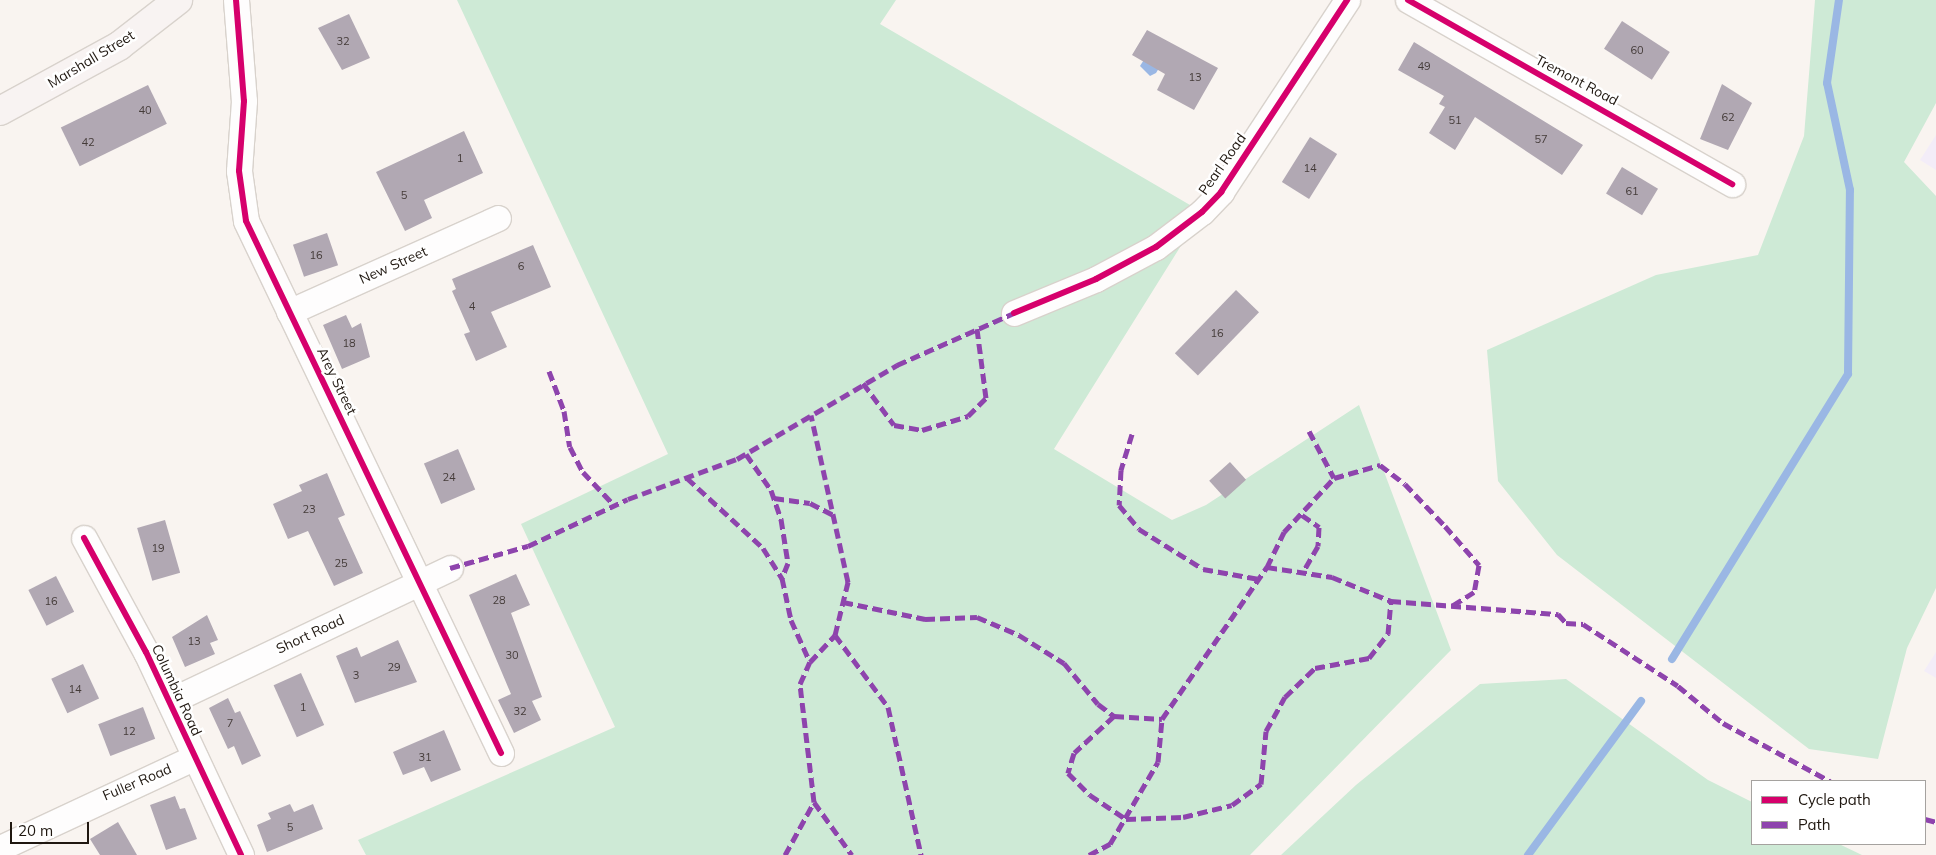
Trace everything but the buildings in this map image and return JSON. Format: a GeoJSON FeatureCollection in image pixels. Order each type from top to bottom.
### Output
{"type":"FeatureCollection","features":[{"type":"Feature","properties":{"kind":"street","name":"Marshall Street"},"geometry":{"type":"LineString","coordinates":[[0,111],[119,46],[178,0]]}},
{"type":"Feature","properties":{"kind":"street","name":"Arey Street"},"geometry":{"type":"LineString","coordinates":[[236,0],[244,101],[240,193],[254,244],[289,312],[500,753]]}},
{"type":"Feature","properties":{"kind":"street","name":"Pearl Road"},"geometry":{"type":"LineString","coordinates":[[1014,313],[1130,260],[1202,212],[1221,192],[1347,0]]}},
{"type":"Feature","properties":{"kind":"street","name":"Tremont Road"},"geometry":{"type":"LineString","coordinates":[[1408,0],[1732,184]]}},
{"type":"Feature","properties":{"kind":"street","name":"New Street"},"geometry":{"type":"LineString","coordinates":[[289,312],[498,218]]}},
{"type":"Feature","properties":{"kind":"street","name":"Columbia Road"},"geometry":{"type":"LineString","coordinates":[[84,538],[170,701],[240,855]]}},
{"type":"Feature","properties":{"kind":"street","name":"Short Road"},"geometry":{"type":"LineString","coordinates":[[170,701],[450,568]]}},
{"type":"Feature","properties":{"kind":"street","name":"Fuller Road"},"geometry":{"type":"LineString","coordinates":[[0,848],[194,757]]}},
{"type":"Feature","properties":{"kind":"shaded area"},"geometry":{"type":"Polygon","coordinates":[[[1936,135],[1936,170],[1920,160],[1936,135]]]}},
{"type":"Feature","properties":{"kind":"shaded area"},"geometry":{"type":"Polygon","coordinates":[[[1936,652],[1936,678],[1924,671],[1936,652]]]}},
{"type":"Feature","properties":{"kind":"green space"},"geometry":{"type":"Polygon","coordinates":[[[457,0],[896,0],[880,24],[1202,212],[1054,449],[1172,520],[1206,505],[1359,405],[1451,650],[1250,855],[366,855],[358,840],[615,727],[521,524],[668,454],[457,0]]]}},
{"type":"Feature","properties":{"kind":"green space"},"geometry":{"type":"Polygon","coordinates":[[[1815,0],[1936,0],[1936,103],[1904,162],[1936,196],[1936,588],[1907,648],[1878,759],[1809,749],[1557,555],[1498,481],[1487,350],[1656,275],[1758,255],[1804,136],[1815,0]]]}},
{"type":"Feature","properties":{"kind":"green space"},"geometry":{"type":"Polygon","coordinates":[[[1566,679],[1708,780],[1751,802],[1751,845],[1841,845],[1862,855],[1281,855],[1356,785],[1480,684],[1566,679]]]}},
{"type":"Feature","properties":{"kind":"water"},"geometry":{"type":"Polygon","coordinates":[[[1156,41],[1170,50],[1156,73],[1150,76],[1140,66],[1156,41]]]}},
{"type":"Feature","properties":{"kind":"waterway"},"geometry":{"type":"LineString","coordinates":[[1672,659],[1848,374],[1850,190],[1827,83],[1839,0]]}},
{"type":"Feature","properties":{"kind":"waterway"},"geometry":{"type":"LineString","coordinates":[[1528,855],[1641,701]]}},
{"type":"Feature","properties":{"kind":"marked path"},"geometry":{"type":"LineString","coordinates":[[450,568],[528,546],[628,499],[737,459],[897,365],[1014,313]]}},
{"type":"Feature","properties":{"kind":"marked path"},"geometry":{"type":"LineString","coordinates":[[863,383],[894,425],[922,430],[968,416],[986,398],[977,329]]}},
{"type":"Feature","properties":{"kind":"marked path"},"geometry":{"type":"LineString","coordinates":[[549,371],[564,411],[570,447],[583,472],[615,506]]}},
{"type":"Feature","properties":{"kind":"marked path"},"geometry":{"type":"LineString","coordinates":[[785,855],[814,802],[800,684],[810,662],[835,635],[848,582],[811,415]]}},
{"type":"Feature","properties":{"kind":"marked path"},"geometry":{"type":"LineString","coordinates":[[1309,431],[1334,478]]}},
{"type":"Feature","properties":{"kind":"marked path"},"geometry":{"type":"LineString","coordinates":[[1132,434],[1121,470],[1119,505],[1139,529],[1203,569],[1259,579]]}},
{"type":"Feature","properties":{"kind":"marked path"},"geometry":{"type":"LineString","coordinates":[[746,454],[771,490],[781,519],[788,563],[782,578]]}},
{"type":"Feature","properties":{"kind":"marked path"},"geometry":{"type":"LineString","coordinates":[[1089,855],[1110,844],[1158,762],[1162,719],[1267,567],[1284,532],[1334,478],[1380,465],[1405,484],[1445,526],[1479,565],[1474,592],[1452,606]]}},
{"type":"Feature","properties":{"kind":"marked path"},"geometry":{"type":"LineString","coordinates":[[687,478],[763,548],[782,578],[791,620],[810,662]]}},
{"type":"Feature","properties":{"kind":"marked path"},"geometry":{"type":"LineString","coordinates":[[774,498],[810,503],[836,516]]}},
{"type":"Feature","properties":{"kind":"marked path"},"geometry":{"type":"LineString","coordinates":[[1302,515],[1319,527],[1318,546],[1302,574]]}},
{"type":"Feature","properties":{"kind":"marked path"},"geometry":{"type":"LineString","coordinates":[[1267,567],[1332,577],[1391,601],[1558,614],[1566,623],[1583,624],[1678,686],[1723,723],[1828,780]]}},
{"type":"Feature","properties":{"kind":"marked path"},"geometry":{"type":"LineString","coordinates":[[1114,716],[1074,753],[1068,773],[1090,795],[1126,819],[1183,817],[1232,805],[1261,784],[1266,731],[1285,697],[1315,668],[1369,658],[1388,634],[1391,601]]}},
{"type":"Feature","properties":{"kind":"marked path"},"geometry":{"type":"LineString","coordinates":[[843,602],[925,619],[977,617],[1019,635],[1064,663],[1098,704],[1114,716],[1162,719]]}},
{"type":"Feature","properties":{"kind":"marked path"},"geometry":{"type":"LineString","coordinates":[[835,635],[888,707],[921,855]]}},
{"type":"Feature","properties":{"kind":"marked path"},"geometry":{"type":"LineString","coordinates":[[814,802],[852,855]]}},
{"type":"Feature","properties":{"kind":"marked path"},"geometry":{"type":"LineString","coordinates":[[1926,819],[1936,822]]}},
{"type":"Feature","properties":{"kind":"cycle path"},"geometry":{"type":"LineString","coordinates":[[236,0],[244,101],[239,171],[246,221],[501,753]]}},
{"type":"Feature","properties":{"kind":"cycle path"},"geometry":{"type":"LineString","coordinates":[[1014,313],[1096,279],[1156,247],[1202,212],[1221,192],[1347,0]]}},
{"type":"Feature","properties":{"kind":"cycle path"},"geometry":{"type":"LineString","coordinates":[[1408,0],[1732,184]]}},
{"type":"Feature","properties":{"kind":"cycle path"},"geometry":{"type":"LineString","coordinates":[[84,538],[146,652],[241,855]]}}]}
